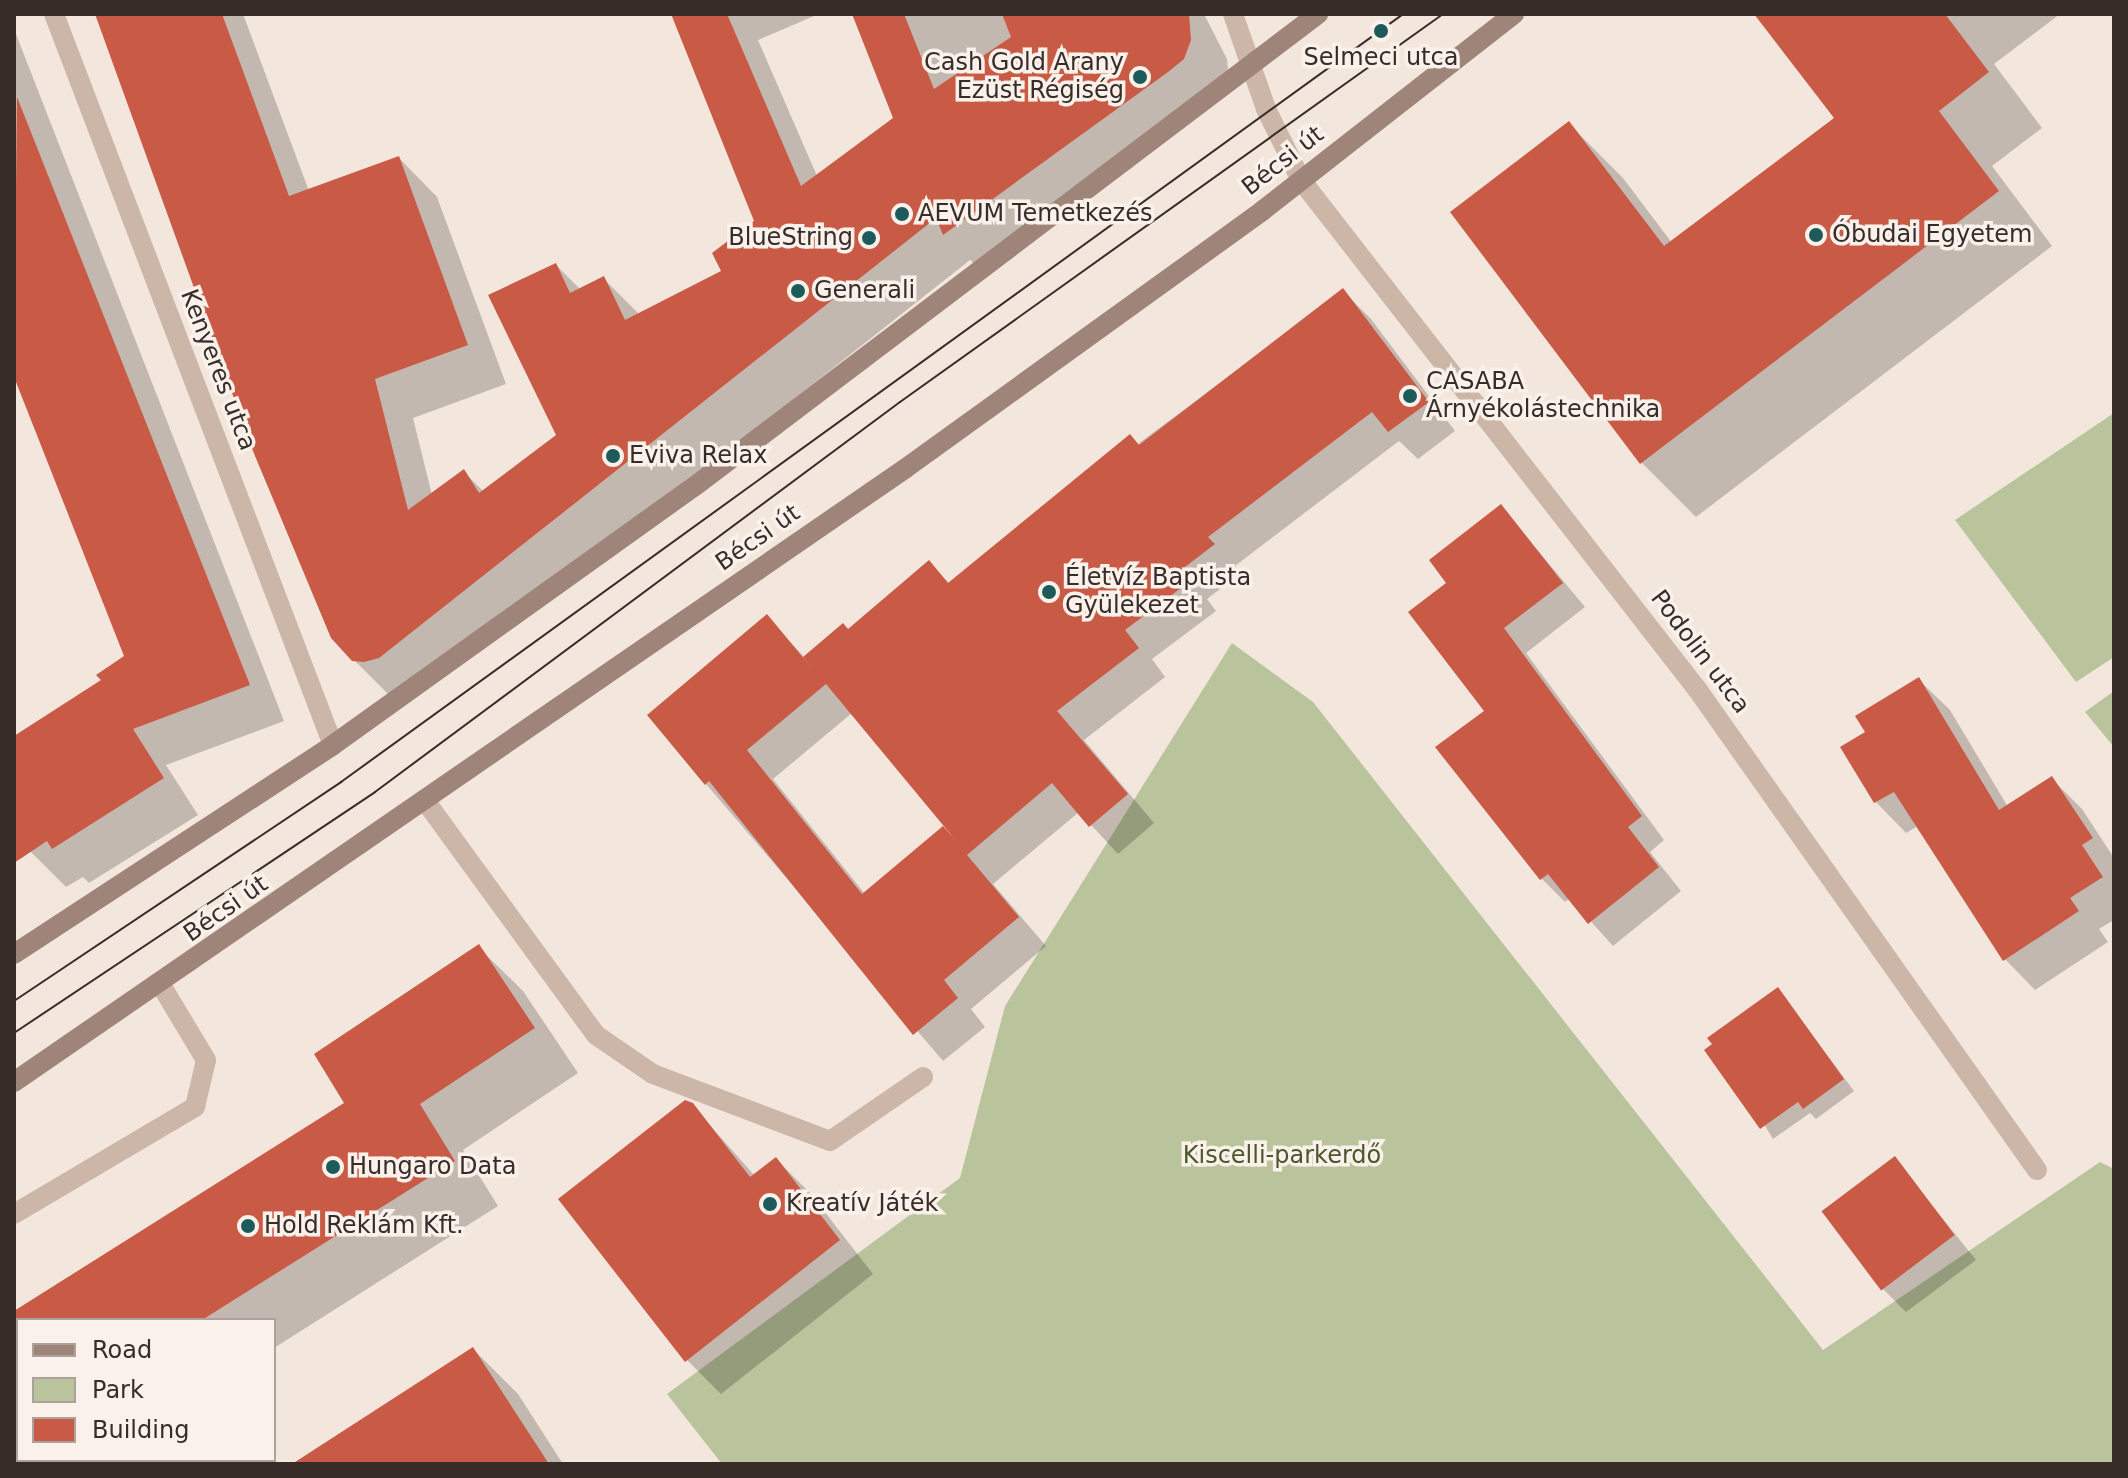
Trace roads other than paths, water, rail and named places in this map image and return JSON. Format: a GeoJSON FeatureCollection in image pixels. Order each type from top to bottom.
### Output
{"type":"FeatureCollection","features":[{"type":"Feature","properties":{"kind":"main road"},"geometry":{"type":"LineString","coordinates":[[14,954],[333,745],[699,483],[1251,68],[1318,14]]}},
{"type":"Feature","properties":{"kind":"main road","name":"Bécsi út"},"geometry":{"type":"LineString","coordinates":[[14,1082],[161,985],[906,468],[1301,180],[1514,14]]}},
{"type":"Feature","properties":{"kind":"street","name":"Kenyeres utca"},"geometry":{"type":"LineString","coordinates":[[54,14],[333,745]]}},
{"type":"Feature","properties":{"kind":"street"},"geometry":{"type":"LineString","coordinates":[[1233,14],[1251,68]]}},
{"type":"Feature","properties":{"kind":"street","name":"Podolin utca"},"geometry":{"type":"LineString","coordinates":[[1251,68],[1301,180],[1697,689],[2037,1170]]}},
{"type":"Feature","properties":{"kind":"street"},"geometry":{"type":"LineString","coordinates":[[426,802],[596,1035],[653,1074],[830,1141],[923,1077]]}},
{"type":"Feature","properties":{"kind":"street"},"geometry":{"type":"LineString","coordinates":[[14,1214],[195,1107],[206,1060],[161,985]]}},
{"type":"Feature","properties":{"kind":"tram line"},"geometry":{"type":"LineString","coordinates":[[14,1001],[341,782],[1403,14]]}},
{"type":"Feature","properties":{"kind":"tram line"},"geometry":{"type":"LineString","coordinates":[[14,1033],[375,792],[900,402],[1443,14]]}},
{"type":"Feature","properties":{"kind":"place","name":"Selmeci utca"},"geometry":{"type":"Point","coordinates":[1381,31]}},
{"type":"Feature","properties":{"kind":"place","name":"Cash Gold Arany Ezüst Régiség"},"geometry":{"type":"Point","coordinates":[1140,77]}},
{"type":"Feature","properties":{"kind":"place","name":"AEVUM Temetkezés"},"geometry":{"type":"Point","coordinates":[902,214]}},
{"type":"Feature","properties":{"kind":"place","name":"Óbudai Egyetem"},"geometry":{"type":"Point","coordinates":[1816,235]}},
{"type":"Feature","properties":{"kind":"place","name":"BlueString"},"geometry":{"type":"Point","coordinates":[869,238]}},
{"type":"Feature","properties":{"kind":"place","name":"Generali"},"geometry":{"type":"Point","coordinates":[798,291]}},
{"type":"Feature","properties":{"kind":"place","name":"CASABA Árnyékolástechnika"},"geometry":{"type":"Point","coordinates":[1410,396]}},
{"type":"Feature","properties":{"kind":"place","name":"Eviva Relax"},"geometry":{"type":"Point","coordinates":[613,456]}},
{"type":"Feature","properties":{"kind":"place","name":"Életvíz Baptista Gyülekezet"},"geometry":{"type":"Point","coordinates":[1049,592]}},
{"type":"Feature","properties":{"kind":"place","name":"Hungaro Data"},"geometry":{"type":"Point","coordinates":[333,1167]}},
{"type":"Feature","properties":{"kind":"place","name":"Kreatív Játék"},"geometry":{"type":"Point","coordinates":[770,1204]}},
{"type":"Feature","properties":{"kind":"place","name":"Hold Reklám Kft."},"geometry":{"type":"Point","coordinates":[248,1226]}},
{"type":"Feature","properties":{"kind":"park label","name":"Kiscelli-parkerdő"},"geometry":{"type":"Point","coordinates":[1282,1156]}}]}
